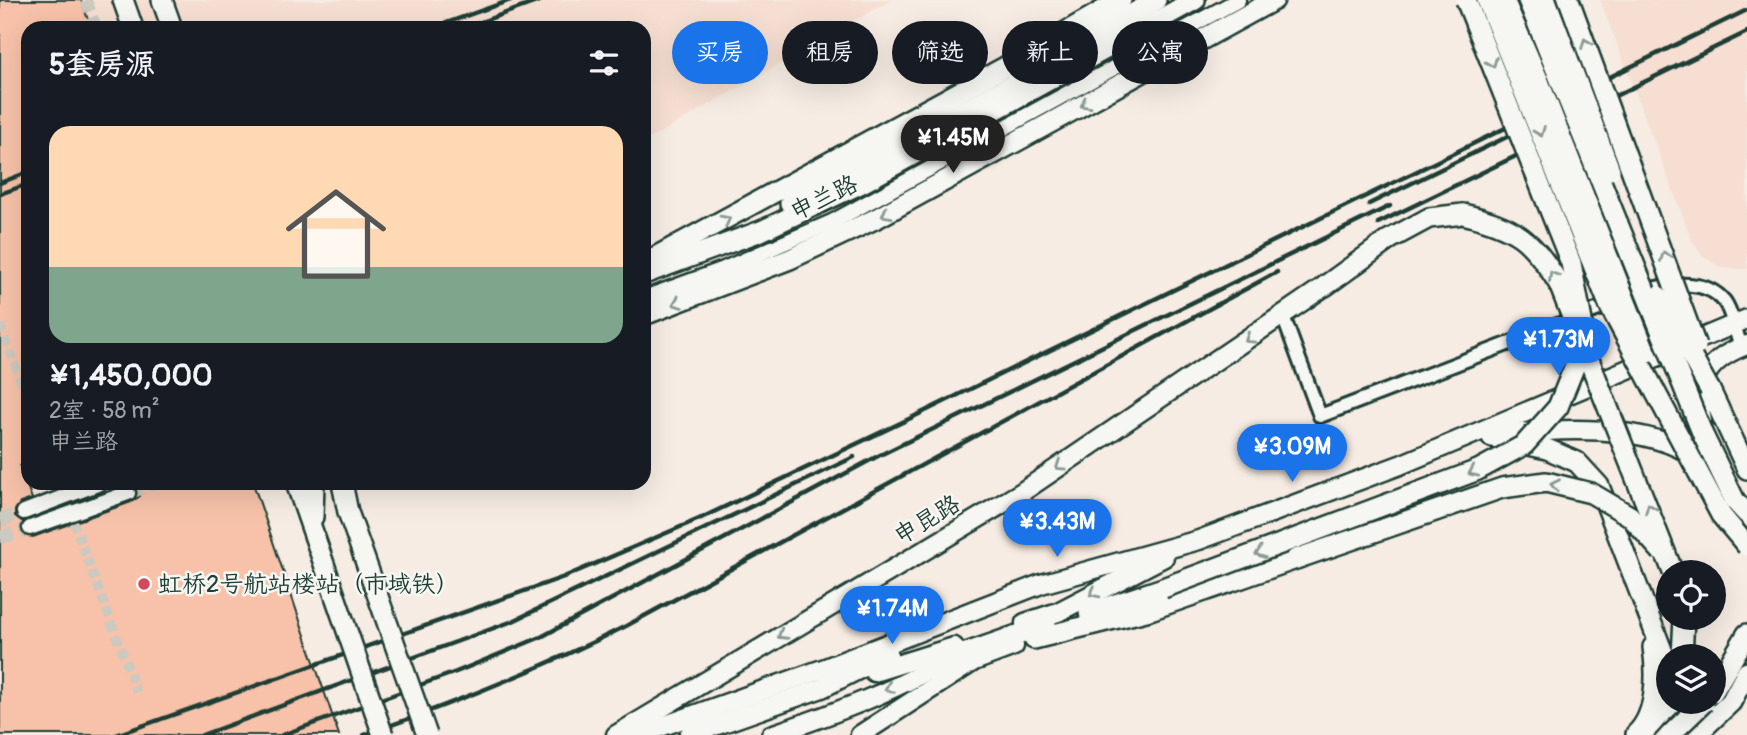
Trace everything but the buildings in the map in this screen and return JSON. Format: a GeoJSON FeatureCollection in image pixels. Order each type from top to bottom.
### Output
{"type":"FeatureCollection","features":[{"type":"Feature","properties":{"kind":"main road"},"geometry":{"type":"LineString","coordinates":[[123,0],[130,21]]}},
{"type":"Feature","properties":{"kind":"main road"},"geometry":{"type":"LineString","coordinates":[[162,0],[170,21]]}},
{"type":"Feature","properties":{"kind":"main road"},"geometry":{"type":"LineString","coordinates":[[651,259],[1005,67],[1121,0]]}},
{"type":"Feature","properties":{"kind":"main road"},"geometry":{"type":"LineString","coordinates":[[749,225],[1015,83],[1156,0]]}},
{"type":"Feature","properties":{"kind":"main road"},"geometry":{"type":"LineString","coordinates":[[651,271],[761,231],[862,183],[1195,0]]}},
{"type":"Feature","properties":{"kind":"main road"},"geometry":{"type":"LineString","coordinates":[[651,313],[790,259],[877,218],[1274,0]]}},
{"type":"Feature","properties":{"kind":"main road"},"geometry":{"type":"LineString","coordinates":[[771,735],[820,719],[946,660],[1163,588],[1478,470],[1524,444],[1558,407],[1575,365],[1582,321],[1571,263],[1466,0]]}},
{"type":"Feature","properties":{"kind":"main road"},"geometry":{"type":"LineString","coordinates":[[1488,0],[1610,307],[1721,515],[1747,546]]}},
{"type":"Feature","properties":{"kind":"main road"},"geometry":{"type":"LineString","coordinates":[[1502,0],[1538,79],[1681,443]]}},
{"type":"Feature","properties":{"kind":"main road"},"geometry":{"type":"LineString","coordinates":[[1502,0],[1522,19],[1558,74]]}},
{"type":"Feature","properties":{"kind":"main road"},"geometry":{"type":"LineString","coordinates":[[1528,0],[1703,435],[1735,501],[1747,515]]}},
{"type":"Feature","properties":{"kind":"main road"},"geometry":{"type":"LineString","coordinates":[[1546,0],[1658,296],[1710,390],[1747,470]]}},
{"type":"Feature","properties":{"kind":"main road"},"geometry":{"type":"LineString","coordinates":[[1569,0],[1677,288],[1710,390]]}},
{"type":"Feature","properties":{"kind":"main road"},"geometry":{"type":"LineString","coordinates":[[1325,286],[1390,239],[1429,218],[1464,214],[1502,223],[1537,249],[1559,284],[1669,560]]}},
{"type":"Feature","properties":{"kind":"main road","name":"申昆路"},"geometry":{"type":"LineString","coordinates":[[616,735],[1022,492],[1325,286]]}},
{"type":"Feature","properties":{"kind":"main road"},"geometry":{"type":"LineString","coordinates":[[638,735],[828,667],[1041,584],[1199,540],[1400,465],[1740,322]]}},
{"type":"Feature","properties":{"kind":"main road"},"geometry":{"type":"LineString","coordinates":[[1730,495],[1707,445],[1698,403],[1707,371],[1721,356],[1744,346]]}},
{"type":"Feature","properties":{"kind":"main road"},"geometry":{"type":"LineString","coordinates":[[1400,465],[1492,437],[1544,429],[1595,429],[1654,440],[1697,459],[1747,515]]}},
{"type":"Feature","properties":{"kind":"main road"},"geometry":{"type":"LineString","coordinates":[[1492,437],[1547,449],[1577,462],[1599,486],[1660,644]]}},
{"type":"Feature","properties":{"kind":"main road"},"geometry":{"type":"LineString","coordinates":[[860,735],[974,661],[1034,639],[1150,610],[1502,488],[1546,482],[1591,493],[1630,516],[1666,560]]}},
{"type":"Feature","properties":{"kind":"main road"},"geometry":{"type":"LineString","coordinates":[[298,490],[383,735]]}},
{"type":"Feature","properties":{"kind":"main road"},"geometry":{"type":"LineString","coordinates":[[314,490],[314,535]]}},
{"type":"Feature","properties":{"kind":"main road"},"geometry":{"type":"LineString","coordinates":[[343,490],[348,512],[427,735]]}},
{"type":"Feature","properties":{"kind":"main road"},"geometry":{"type":"LineString","coordinates":[[689,735],[822,688],[1058,612],[1199,540]]}},
{"type":"Feature","properties":{"kind":"main road"},"geometry":{"type":"LineString","coordinates":[[1636,735],[1646,724],[1656,666],[1647,608]]}},
{"type":"Feature","properties":{"kind":"main road"},"geometry":{"type":"LineString","coordinates":[[1034,639],[1078,617]]}},
{"type":"Feature","properties":{"kind":"main road"},"geometry":{"type":"LineString","coordinates":[[822,688],[906,646],[931,625]]}},
{"type":"Feature","properties":{"kind":"main road"},"geometry":{"type":"LineString","coordinates":[[1726,670],[1747,634]]}},
{"type":"Feature","properties":{"kind":"main road"},"geometry":{"type":"LineString","coordinates":[[946,660],[974,641]]}},
{"type":"Feature","properties":{"kind":"main road"},"geometry":{"type":"LineString","coordinates":[[1696,735],[1731,702],[1747,671]]}},
{"type":"Feature","properties":{"kind":"main road"},"geometry":{"type":"LineString","coordinates":[[1641,735],[1660,714]]}},
{"type":"Feature","properties":{"kind":"main road"},"geometry":{"type":"LineString","coordinates":[[1672,735],[1674,714]]}},
{"type":"Feature","properties":{"kind":"main road"},"geometry":{"type":"LineString","coordinates":[[1672,735],[1692,714]]}},
{"type":"Feature","properties":{"kind":"street","name":"申兰路"},"geometry":{"type":"LineString","coordinates":[[651,295],[724,269],[832,222],[1238,0]]}},
{"type":"Feature","properties":{"kind":"street"},"geometry":{"type":"LineString","coordinates":[[1283,316],[1320,416],[1651,289],[1680,283],[1707,289],[1724,301],[1740,322],[1744,346]]}},
{"type":"Feature","properties":{"kind":"street"},"geometry":{"type":"LineString","coordinates":[[24,512],[82,490]]}},
{"type":"Feature","properties":{"kind":"street"},"geometry":{"type":"LineString","coordinates":[[30,528],[128,493]]}},
{"type":"Feature","properties":{"kind":"shaded area"},"geometry":{"type":"Polygon","coordinates":[[[0,0],[891,0],[854,21],[782,21],[782,63],[768,71],[768,21],[672,21],[672,84],[745,84],[651,138],[651,21],[21,21],[0,0]]]}},
{"type":"Feature","properties":{"kind":"shaded area"},"geometry":{"type":"Polygon","coordinates":[[[1600,0],[1747,0],[1747,269],[1722,268],[1702,256],[1692,241],[1600,0]]]}},
{"type":"Feature","properties":{"kind":"tunnel"},"geometry":{"type":"LineString","coordinates":[[86,0],[94,21]]}},
{"type":"Feature","properties":{"kind":"tunnel"},"geometry":{"type":"LineString","coordinates":[[0,325],[21,381]]}},
{"type":"Feature","properties":{"kind":"tunnel"},"geometry":{"type":"LineString","coordinates":[[62,490],[137,692]]}},
{"type":"Feature","properties":{"kind":"tunnel"},"geometry":{"type":"LineString","coordinates":[[128,493],[136,490]]}},
{"type":"Feature","properties":{"kind":"tunnel"},"geometry":{"type":"LineString","coordinates":[[0,520],[24,512]]}},
{"type":"Feature","properties":{"kind":"tunnel"},"geometry":{"type":"LineString","coordinates":[[0,538],[30,528]]}},
{"type":"Feature","properties":{"kind":"railway"},"geometry":{"type":"LineString","coordinates":[[452,21],[511,0]]}},
{"type":"Feature","properties":{"kind":"railway"},"geometry":{"type":"LineString","coordinates":[[484,21],[542,0]]}},
{"type":"Feature","properties":{"kind":"railway"},"geometry":{"type":"LineString","coordinates":[[116,735],[564,577],[699,519],[1747,10]]}},
{"type":"Feature","properties":{"kind":"railway"},"geometry":{"type":"LineString","coordinates":[[1572,117],[1747,32]]}},
{"type":"Feature","properties":{"kind":"railway"},"geometry":{"type":"LineString","coordinates":[[1369,204],[1583,100]]}},
{"type":"Feature","properties":{"kind":"railway"},"geometry":{"type":"LineString","coordinates":[[1378,223],[1592,119]]}},
{"type":"Feature","properties":{"kind":"railway"},"geometry":{"type":"LineString","coordinates":[[0,183],[21,175]]}},
{"type":"Feature","properties":{"kind":"railway"},"geometry":{"type":"LineString","coordinates":[[0,194],[21,186]]}},
{"type":"Feature","properties":{"kind":"railway"},"geometry":{"type":"LineString","coordinates":[[282,735],[456,672],[541,637],[878,456],[1390,206]]}},
{"type":"Feature","properties":{"kind":"railway"},"geometry":{"type":"LineString","coordinates":[[364,735],[497,685],[626,626],[1277,272]]}},
{"type":"Feature","properties":{"kind":"railway"},"geometry":{"type":"LineString","coordinates":[[202,735],[513,621],[854,457]]}},
{"type":"Feature","properties":{"kind":"place","name":"虹桥2号航站楼站（市域铁）"},"geometry":{"type":"Point","coordinates":[144,584]}}]}
